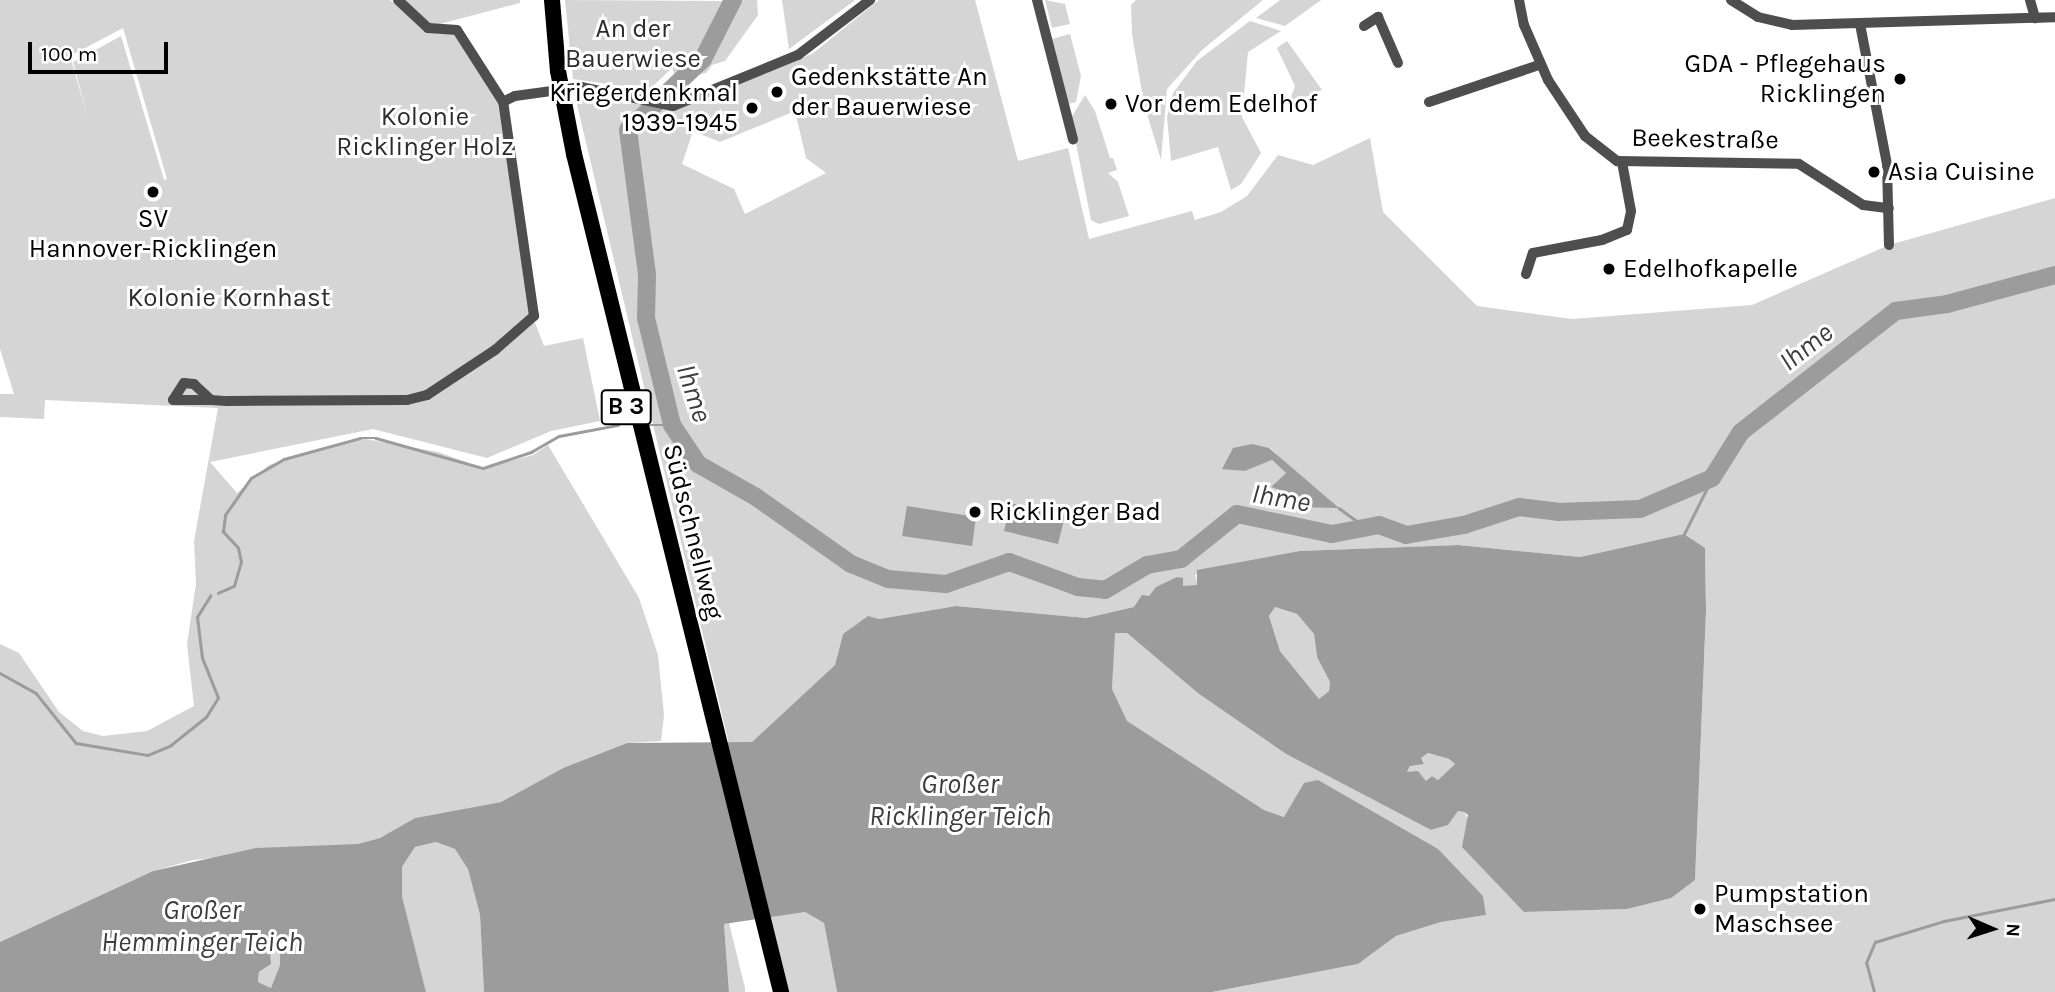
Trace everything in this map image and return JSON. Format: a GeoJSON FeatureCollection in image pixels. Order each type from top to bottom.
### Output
{"type":"FeatureCollection","features":[{"type":"Feature","properties":{"kind":"highway","name":"Südschnellweg"},"geometry":{"type":"LineString","coordinates":[[542,0],[561,119],[774,986]]}},
{"type":"Feature","properties":{"kind":"highway","name":"Südschnellweg"},"geometry":{"type":"LineString","coordinates":[[552,0],[553,71]]}},
{"type":"Feature","properties":{"kind":"street"},"geometry":{"type":"LineString","coordinates":[[211,400],[407,400],[447,384],[525,328],[534,309],[503,102],[457,30],[428,28],[398,0]]}},
{"type":"Feature","properties":{"kind":"street"},"geometry":{"type":"LineString","coordinates":[[503,102],[515,96],[581,88],[648,100],[662,106],[673,106],[798,55],[870,0]]}},
{"type":"Feature","properties":{"kind":"street"},"geometry":{"type":"LineString","coordinates":[[1037,0],[1073,139]]}},
{"type":"Feature","properties":{"kind":"street","name":"Beekestraße"},"geometry":{"type":"LineString","coordinates":[[1520,0],[1539,65],[1584,136],[1622,162],[1799,164],[1863,205],[1889,208]]}},
{"type":"Feature","properties":{"kind":"street"},"geometry":{"type":"LineString","coordinates":[[1731,0],[1758,17],[1783,24],[2055,17]]}},
{"type":"Feature","properties":{"kind":"street"},"geometry":{"type":"LineString","coordinates":[[2030,0],[2035,18]]}},
{"type":"Feature","properties":{"kind":"street"},"geometry":{"type":"LineString","coordinates":[[1364,26],[1378,16],[1398,63]]}},
{"type":"Feature","properties":{"kind":"street"},"geometry":{"type":"LineString","coordinates":[[1860,24],[1887,164],[1889,245]]}},
{"type":"Feature","properties":{"kind":"street"},"geometry":{"type":"LineString","coordinates":[[1429,102],[1539,65]]}},
{"type":"Feature","properties":{"kind":"street"},"geometry":{"type":"LineString","coordinates":[[1526,274],[1533,253],[1602,240],[1627,230],[1631,211],[1622,162]]}},
{"type":"Feature","properties":{"kind":"green space"},"geometry":{"type":"Polygon","coordinates":[[[0,0],[390,0],[433,33],[454,34],[498,104],[531,312],[544,346],[583,338],[600,421],[551,431],[487,458],[373,429],[210,462],[237,493],[269,465],[360,438],[438,452],[483,468],[533,455],[548,445],[639,598],[658,655],[664,715],[661,741],[627,743],[563,768],[501,802],[415,818],[380,838],[358,844],[193,860],[153,871],[0,942],[0,644],[19,653],[59,712],[83,731],[103,736],[147,731],[194,706],[187,644],[196,584],[194,541],[218,408],[45,400],[44,419],[0,417],[0,394],[14,394],[0,349],[0,0]],[[123,28],[70,56],[88,118],[73,62],[121,36],[164,180],[167,179],[123,28]]]}},
{"type":"Feature","properties":{"kind":"green space"},"geometry":{"type":"Polygon","coordinates":[[[405,0],[520,0],[520,3],[432,26],[405,0]]]}},
{"type":"Feature","properties":{"kind":"green space","name":"An der Bauerwiese"},"geometry":{"type":"Polygon","coordinates":[[[565,0],[731,0],[701,58],[677,80],[672,68],[649,90],[573,79],[565,0]]]}},
{"type":"Feature","properties":{"kind":"green space"},"geometry":{"type":"Polygon","coordinates":[[[736,0],[757,0],[758,15],[725,61],[712,65],[706,73],[687,77],[705,59],[736,0]]]}},
{"type":"Feature","properties":{"kind":"green space"},"geometry":{"type":"Polygon","coordinates":[[[782,0],[855,0],[789,49],[782,0]]]}},
{"type":"Feature","properties":{"kind":"green space"},"geometry":{"type":"Polygon","coordinates":[[[879,0],[975,0],[1018,161],[1068,148],[1089,239],[1192,211],[1195,220],[1221,212],[1247,196],[1278,155],[1313,165],[1370,138],[1383,212],[1477,306],[1572,319],[1752,305],[1889,245],[2055,198],[2055,992],[1212,992],[1358,964],[1396,936],[1441,922],[1486,915],[1483,896],[1304,784],[1285,817],[1264,810],[1126,721],[1112,689],[1114,633],[1127,633],[1199,694],[1286,754],[1431,830],[1448,825],[1458,811],[1464,812],[1524,912],[1627,909],[1695,880],[1706,611],[1705,549],[1684,534],[1580,557],[1458,545],[1300,551],[1195,575],[1198,585],[1154,592],[1134,607],[1086,618],[956,606],[879,619],[843,634],[835,665],[752,742],[729,744],[574,92],[673,111],[812,54],[879,0]],[[795,111],[720,142],[693,131],[682,164],[734,189],[745,214],[826,173],[806,158],[795,111]],[[1270,448],[1245,471],[1272,460],[1286,473],[1271,487],[1287,493],[1298,507],[1338,507],[1323,498],[1270,448]]]}},
{"type":"Feature","properties":{"kind":"green space"},"geometry":{"type":"Polygon","coordinates":[[[1045,0],[1065,4],[1070,24],[1052,28],[1045,0]]]}},
{"type":"Feature","properties":{"kind":"green space"},"geometry":{"type":"Polygon","coordinates":[[[1136,0],[1263,0],[1202,50],[1167,89],[1161,160],[1144,104],[1132,34],[1131,5],[1136,0]]]}},
{"type":"Feature","properties":{"kind":"green space"},"geometry":{"type":"Polygon","coordinates":[[[1280,0],[1321,0],[1285,26],[1256,18],[1280,0]]]}},
{"type":"Feature","properties":{"kind":"green space"},"geometry":{"type":"Polygon","coordinates":[[[1250,21],[1281,31],[1248,52],[1242,117],[1261,153],[1241,184],[1231,190],[1218,147],[1171,161],[1167,117],[1173,93],[1197,61],[1250,21]]]}},
{"type":"Feature","properties":{"kind":"green space"},"geometry":{"type":"Polygon","coordinates":[[[1070,34],[1081,76],[1076,102],[1068,104],[1052,39],[1070,34]]]}},
{"type":"Feature","properties":{"kind":"green space"},"geometry":{"type":"Polygon","coordinates":[[[1287,41],[1322,90],[1300,100],[1294,109],[1290,100],[1295,86],[1277,48],[1287,41]]]}},
{"type":"Feature","properties":{"kind":"green space"},"geometry":{"type":"Polygon","coordinates":[[[1085,95],[1095,111],[1110,158],[1113,158],[1117,170],[1108,173],[1118,182],[1129,216],[1099,224],[1091,220],[1071,118],[1085,95]]]}},
{"type":"Feature","properties":{"kind":"green space"},"geometry":{"type":"Polygon","coordinates":[[[1275,607],[1297,614],[1314,634],[1317,657],[1330,682],[1329,691],[1319,699],[1280,651],[1269,616],[1275,607]]]}},
{"type":"Feature","properties":{"kind":"green space"},"geometry":{"type":"Polygon","coordinates":[[[1428,753],[1449,759],[1455,764],[1438,780],[1432,776],[1426,782],[1407,773],[1410,765],[1424,763],[1421,758],[1428,753]]]}},
{"type":"Feature","properties":{"kind":"green space"},"geometry":{"type":"Polygon","coordinates":[[[436,842],[455,849],[468,868],[480,915],[484,992],[426,992],[402,896],[402,867],[415,847],[436,842]]]}},
{"type":"Feature","properties":{"kind":"green space"},"geometry":{"type":"Polygon","coordinates":[[[805,912],[824,923],[837,992],[788,992],[769,914],[805,912]]]}},
{"type":"Feature","properties":{"kind":"green space"},"geometry":{"type":"Polygon","coordinates":[[[729,923],[745,992],[729,992],[724,924],[729,923]]]}},
{"type":"Feature","properties":{"kind":"green space"},"geometry":{"type":"Polygon","coordinates":[[[269,936],[280,944],[280,965],[271,988],[258,982],[259,972],[271,964],[269,936]]]}},
{"type":"Feature","properties":{"kind":"water"},"geometry":{"type":"Polygon","coordinates":[[[1252,444],[1269,448],[1339,508],[1298,507],[1287,493],[1271,487],[1286,473],[1272,460],[1245,471],[1222,469],[1233,448],[1252,444]]]}},
{"type":"Feature","properties":{"kind":"water"},"geometry":{"type":"Polygon","coordinates":[[[1011,503],[1065,516],[1058,544],[1004,531],[1011,503]]]}},
{"type":"Feature","properties":{"kind":"water"},"geometry":{"type":"Polygon","coordinates":[[[907,506],[976,517],[972,546],[902,536],[907,506]]]}},
{"type":"Feature","properties":{"kind":"water","name":"Großer Ricklinger Teich"},"geometry":{"type":"Polygon","coordinates":[[[1684,534],[1705,548],[1706,611],[1695,880],[1671,898],[1627,909],[1524,912],[1462,847],[1468,815],[1464,812],[1458,811],[1448,825],[1431,830],[1286,754],[1199,694],[1127,633],[1115,633],[1112,689],[1127,721],[1264,810],[1284,817],[1304,783],[1318,780],[1438,849],[1483,896],[1486,915],[1441,922],[1396,936],[1358,964],[1212,992],[837,992],[824,923],[805,912],[724,924],[729,992],[484,992],[480,915],[468,869],[455,849],[436,842],[415,847],[402,867],[402,896],[426,992],[0,992],[0,942],[153,871],[256,848],[358,844],[380,838],[415,818],[501,802],[563,768],[627,743],[752,742],[835,665],[843,634],[868,616],[879,619],[956,606],[1086,618],[1134,607],[1142,595],[1149,596],[1156,587],[1177,577],[1183,578],[1183,586],[1197,585],[1197,570],[1300,551],[1458,545],[1580,557],[1684,534]],[[1275,607],[1269,616],[1280,651],[1319,699],[1329,691],[1330,682],[1317,657],[1314,634],[1297,614],[1275,607]],[[1428,753],[1421,758],[1424,764],[1410,766],[1407,772],[1418,771],[1426,781],[1432,776],[1438,780],[1455,764],[1449,759],[1428,753]],[[269,936],[271,964],[259,972],[258,982],[271,988],[280,965],[280,944],[269,936]]]}},
{"type":"Feature","properties":{"kind":"waterway","name":"Ihme"},"geometry":{"type":"LineString","coordinates":[[733,0],[703,59],[628,130],[647,275],[646,318],[672,425],[698,464],[756,497],[851,564],[888,579],[946,584],[1009,562],[1078,587],[1105,590],[1147,565],[1181,559],[1237,514],[1332,534],[1379,525],[1406,535],[1464,525],[1519,507],[1558,512],[1640,509],[1712,478],[1741,432],[1896,311],[1947,304],[2055,275]]}},
{"type":"Feature","properties":{"kind":"waterway"},"geometry":{"type":"LineString","coordinates":[[218,593],[234,586],[241,562],[238,548],[223,532],[225,515],[251,478],[284,459],[360,438],[376,438],[483,468],[531,452],[559,436],[618,425]]}},
{"type":"Feature","properties":{"kind":"waterway"},"geometry":{"type":"LineString","coordinates":[[648,425],[672,425]]}},
{"type":"Feature","properties":{"kind":"waterway"},"geometry":{"type":"LineString","coordinates":[[1684,534],[1712,478]]}},
{"type":"Feature","properties":{"kind":"waterway"},"geometry":{"type":"LineString","coordinates":[[1339,508],[1364,526]]}},
{"type":"Feature","properties":{"kind":"waterway"},"geometry":{"type":"LineString","coordinates":[[0,673],[36,693],[76,743],[148,755],[171,745],[206,717],[218,698],[202,658],[197,617],[210,596]]}},
{"type":"Feature","properties":{"kind":"waterway"},"geometry":{"type":"LineString","coordinates":[[1874,992],[1866,963],[1875,942],[1944,921],[2055,899]]}},
{"type":"Feature","properties":{"kind":"place","name":"GDA - Pflegehaus Ricklingen"},"geometry":{"type":"Point","coordinates":[1900,79]}},
{"type":"Feature","properties":{"kind":"place","name":"Gedenkstätte An der Bauerwiese"},"geometry":{"type":"Point","coordinates":[777,92]}},
{"type":"Feature","properties":{"kind":"place","name":"Vor dem Edelhof"},"geometry":{"type":"Point","coordinates":[1111,104]}},
{"type":"Feature","properties":{"kind":"place","name":"Kriegerdenkmal 1939-1945"},"geometry":{"type":"Point","coordinates":[752,108]}},
{"type":"Feature","properties":{"kind":"place","name":"Asia Cuisine"},"geometry":{"type":"Point","coordinates":[1874,172]}},
{"type":"Feature","properties":{"kind":"place","name":"SV Hannover-Ricklingen"},"geometry":{"type":"Point","coordinates":[153,192]}},
{"type":"Feature","properties":{"kind":"place","name":"Edelhofkapelle"},"geometry":{"type":"Point","coordinates":[1609,269]}},
{"type":"Feature","properties":{"kind":"place","name":"Ricklinger Bad"},"geometry":{"type":"Point","coordinates":[975,512]}},
{"type":"Feature","properties":{"kind":"place","name":"Pumpstation Maschsee"},"geometry":{"type":"Point","coordinates":[1700,909]}},
{"type":"Feature","properties":{"kind":"park label","name":"Kolonie Ricklinger Holz"},"geometry":{"type":"Point","coordinates":[425,132]}},
{"type":"Feature","properties":{"kind":"park label","name":"Kolonie Kornhast"},"geometry":{"type":"Point","coordinates":[229,298]}},
{"type":"Feature","properties":{"kind":"water label","name":"Großer Hemminger Teich"},"geometry":{"type":"Point","coordinates":[202,926]}}]}
